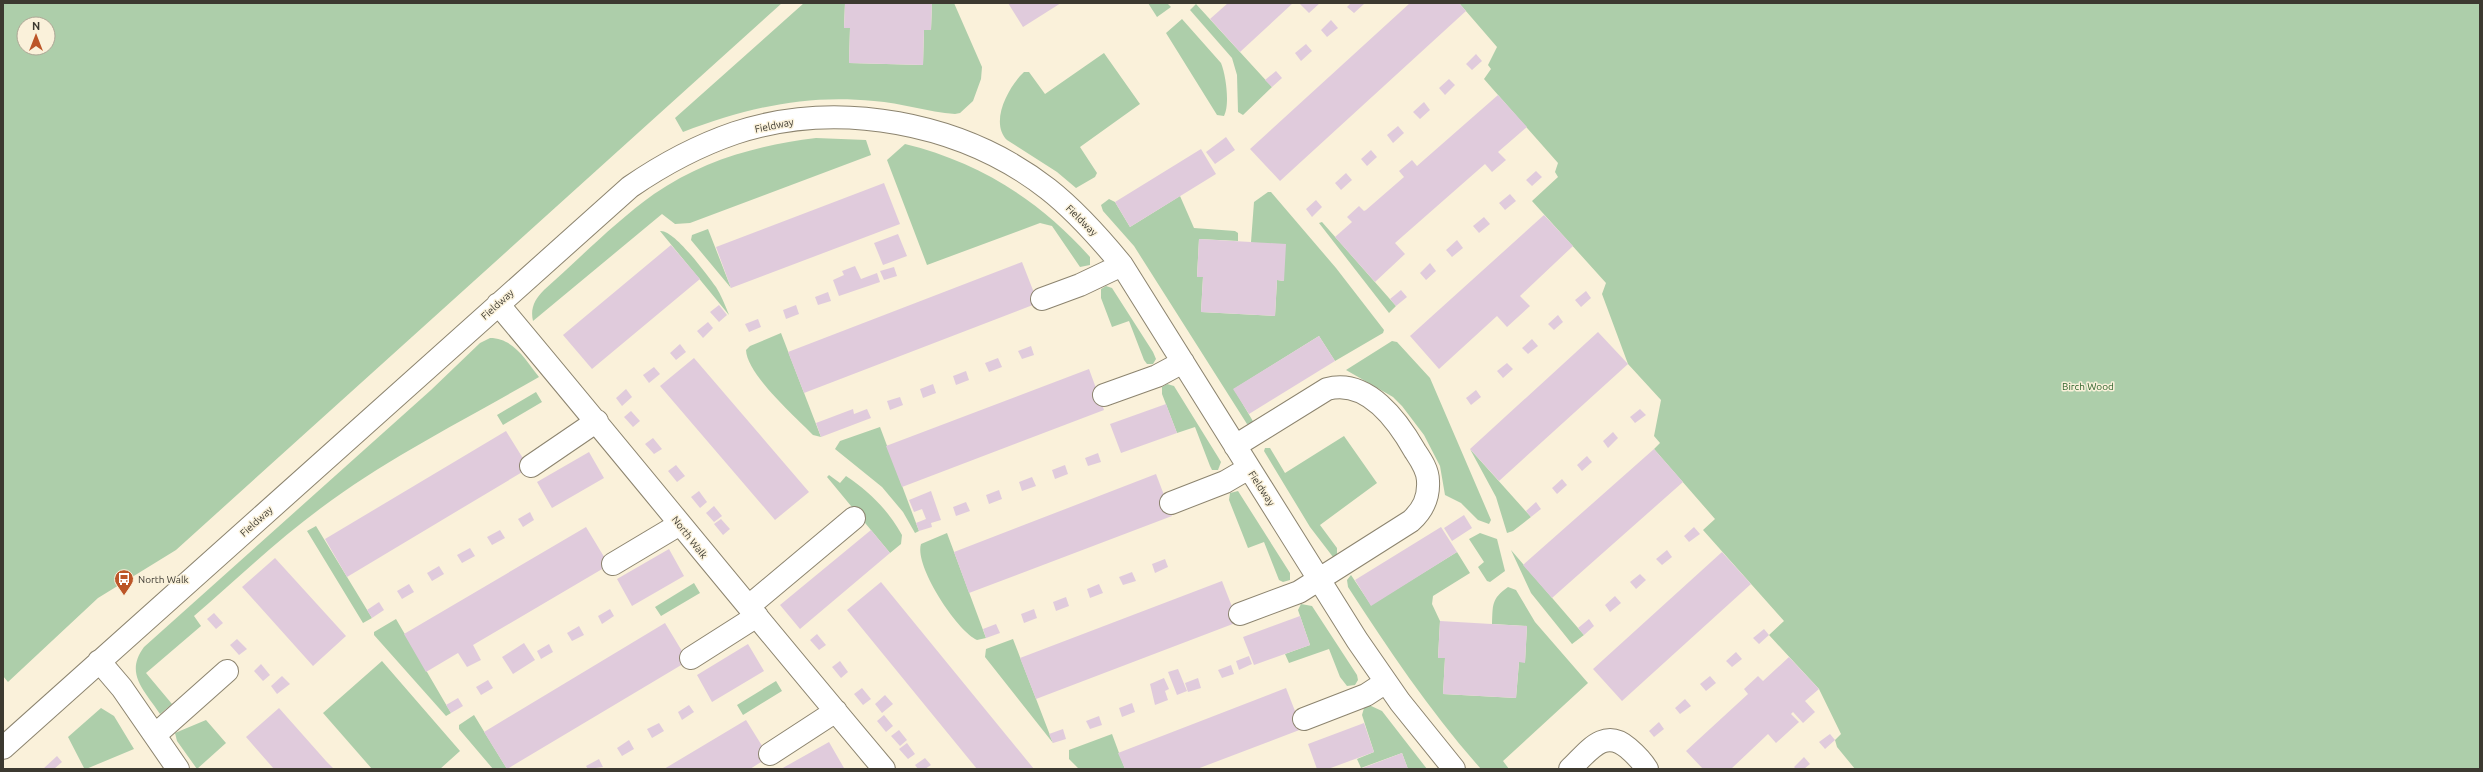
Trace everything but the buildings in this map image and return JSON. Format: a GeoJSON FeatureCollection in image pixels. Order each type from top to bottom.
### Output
{"type":"FeatureCollection","features":[{"type":"Feature","properties":{"kind":"street","name":"Fieldway"},"geometry":{"type":"LineString","coordinates":[[3,748],[602,210],[630,187],[667,163],[734,134],[767,124],[842,118],[903,124],[937,133],[986,151],[1017,168],[1047,189],[1075,212],[1122,265],[1319,579],[1386,682],[1454,769]]}},
{"type":"Feature","properties":{"kind":"street"},"geometry":{"type":"LineString","coordinates":[[1042,299],[1080,285],[1122,265]]}},
{"type":"Feature","properties":{"kind":"street","name":"North Walk"},"geometry":{"type":"LineString","coordinates":[[498,304],[597,421],[713,565],[884,769]]}},
{"type":"Feature","properties":{"kind":"street"},"geometry":{"type":"LineString","coordinates":[[1104,395],[1157,376],[1183,362]]}},
{"type":"Feature","properties":{"kind":"street"},"geometry":{"type":"LineString","coordinates":[[1235,446],[1327,389],[1337,386],[1357,391],[1378,403],[1387,411],[1408,439],[1425,468],[1428,480],[1427,498],[1419,514],[1299,592],[1240,614]]}},
{"type":"Feature","properties":{"kind":"street"},"geometry":{"type":"LineString","coordinates":[[531,466],[584,432],[597,421]]}},
{"type":"Feature","properties":{"kind":"street"},"geometry":{"type":"LineString","coordinates":[[1171,504],[1225,482],[1249,468]]}},
{"type":"Feature","properties":{"kind":"street"},"geometry":{"type":"LineString","coordinates":[[691,658],[753,611],[854,518]]}},
{"type":"Feature","properties":{"kind":"street"},"geometry":{"type":"LineString","coordinates":[[613,564],[680,524]]}},
{"type":"Feature","properties":{"kind":"street"},"geometry":{"type":"LineString","coordinates":[[99,661],[122,688],[178,769]]}},
{"type":"Feature","properties":{"kind":"street"},"geometry":{"type":"LineString","coordinates":[[155,735],[226,670]]}},
{"type":"Feature","properties":{"kind":"street"},"geometry":{"type":"LineString","coordinates":[[1304,718],[1366,695],[1386,682]]}},
{"type":"Feature","properties":{"kind":"street"},"geometry":{"type":"LineString","coordinates":[[770,754],[836,711]]}},
{"type":"Feature","properties":{"kind":"street"},"geometry":{"type":"LineString","coordinates":[[1570,769],[1599,742],[1605,739],[1620,742],[1647,769]]}},
{"type":"Feature","properties":{"kind":"green space"},"geometry":{"type":"Polygon","coordinates":[[[3,3],[782,3],[176,550],[98,598],[8,682],[3,676],[3,3]]]}},
{"type":"Feature","properties":{"kind":"green space"},"geometry":{"type":"Polygon","coordinates":[[[804,3],[845,3],[844,28],[850,28],[849,63],[923,65],[924,30],[931,30],[932,3],[954,3],[982,67],[981,79],[973,101],[960,113],[955,114],[874,101],[849,99],[800,101],[730,116],[683,132],[675,118],[804,3]]]}},
{"type":"Feature","properties":{"kind":"green space"},"geometry":{"type":"Polygon","coordinates":[[[1148,3],[1167,3],[1171,7],[1157,17],[1148,3]]]}},
{"type":"Feature","properties":{"kind":"green space","name":"Birch Wood"},"geometry":{"type":"Polygon","coordinates":[[[1459,3],[2480,3],[2480,769],[1855,769],[1837,747],[1835,740],[1841,734],[1819,689],[1769,635],[1784,621],[1703,530],[1715,519],[1654,449],[1660,443],[1654,436],[1661,400],[1628,364],[1602,294],[1606,283],[1532,201],[1558,177],[1555,172],[1558,163],[1484,79],[1491,69],[1488,65],[1497,47],[1459,3]]]}},
{"type":"Feature","properties":{"kind":"green space"},"geometry":{"type":"Polygon","coordinates":[[[1196,4],[1272,87],[1243,115],[1238,112],[1237,75],[1232,58],[1190,10],[1196,4]]]}},
{"type":"Feature","properties":{"kind":"green space"},"geometry":{"type":"Polygon","coordinates":[[[1182,19],[1221,63],[1227,90],[1227,105],[1224,116],[1217,115],[1166,33],[1182,19]]]}},
{"type":"Feature","properties":{"kind":"green space"},"geometry":{"type":"Polygon","coordinates":[[[1104,53],[1140,104],[1080,147],[1097,173],[1095,177],[1076,188],[1057,172],[1007,140],[1002,132],[1000,124],[1003,104],[1012,86],[1024,72],[1029,72],[1045,94],[1104,53]]]}},
{"type":"Feature","properties":{"kind":"green space"},"geometry":{"type":"Polygon","coordinates":[[[816,138],[866,140],[871,155],[690,223],[675,224],[662,214],[533,321],[532,312],[534,304],[544,290],[612,228],[654,194],[673,182],[711,163],[773,145],[816,138]]]}},
{"type":"Feature","properties":{"kind":"green space"},"geometry":{"type":"Polygon","coordinates":[[[905,144],[958,161],[983,173],[1029,201],[1050,218],[1090,257],[1090,265],[1080,267],[1052,226],[1040,223],[927,265],[887,160],[905,144]]]}},
{"type":"Feature","properties":{"kind":"green space"},"geometry":{"type":"Polygon","coordinates":[[[1268,192],[1271,192],[1336,268],[1384,330],[1383,333],[1335,361],[1319,336],[1234,389],[1254,423],[1247,424],[1134,246],[1103,211],[1101,205],[1109,199],[1115,202],[1130,227],[1180,196],[1194,228],[1235,231],[1238,233],[1238,241],[1199,239],[1197,277],[1203,277],[1201,312],[1275,316],[1277,280],[1284,281],[1251,242],[1254,202],[1268,192]]]}},
{"type":"Feature","properties":{"kind":"green space"},"geometry":{"type":"Polygon","coordinates":[[[1322,222],[1396,306],[1389,313],[1319,223],[1322,222]]]}},
{"type":"Feature","properties":{"kind":"green space"},"geometry":{"type":"Polygon","coordinates":[[[708,229],[731,288],[691,240],[692,235],[708,229]]]}},
{"type":"Feature","properties":{"kind":"green space"},"geometry":{"type":"Polygon","coordinates":[[[660,231],[666,232],[673,237],[698,263],[716,287],[729,315],[660,231]]]}},
{"type":"Feature","properties":{"kind":"green space"},"geometry":{"type":"Polygon","coordinates":[[[1106,286],[1112,288],[1153,352],[1156,359],[1153,364],[1147,364],[1144,360],[1129,321],[1112,327],[1101,298],[1101,289],[1106,286]]]}},
{"type":"Feature","properties":{"kind":"green space"},"geometry":{"type":"Polygon","coordinates":[[[781,333],[821,437],[813,435],[785,407],[763,383],[748,360],[746,350],[750,346],[781,333]]]}},
{"type":"Feature","properties":{"kind":"green space"},"geometry":{"type":"Polygon","coordinates":[[[490,338],[498,339],[513,346],[539,377],[400,456],[346,490],[288,534],[194,616],[201,626],[146,673],[172,704],[160,714],[143,690],[136,674],[138,657],[144,647],[431,390],[480,343],[490,338]]]}},
{"type":"Feature","properties":{"kind":"green space"},"geometry":{"type":"Polygon","coordinates":[[[1392,341],[1397,342],[1430,378],[1491,520],[1489,524],[1478,520],[1461,503],[1445,495],[1440,466],[1424,435],[1402,406],[1393,397],[1346,370],[1392,341]]]}},
{"type":"Feature","properties":{"kind":"green space"},"geometry":{"type":"Polygon","coordinates":[[[1167,384],[1174,386],[1221,462],[1218,470],[1212,470],[1195,427],[1177,433],[1162,394],[1162,387],[1167,384]]]}},
{"type":"Feature","properties":{"kind":"green space"},"geometry":{"type":"Polygon","coordinates":[[[536,392],[542,402],[503,425],[497,415],[536,392]]]}},
{"type":"Feature","properties":{"kind":"green space"},"geometry":{"type":"Polygon","coordinates":[[[880,427],[919,531],[915,533],[903,512],[882,487],[835,449],[840,441],[880,427]]]}},
{"type":"Feature","properties":{"kind":"green space"},"geometry":{"type":"Polygon","coordinates":[[[1344,436],[1377,483],[1320,525],[1337,548],[1337,557],[1333,557],[1310,527],[1264,451],[1265,448],[1270,448],[1285,473],[1344,436]]]}},
{"type":"Feature","properties":{"kind":"green space"},"geometry":{"type":"Polygon","coordinates":[[[1470,449],[1531,517],[1513,531],[1507,533],[1496,497],[1470,449]]]}},
{"type":"Feature","properties":{"kind":"green space"},"geometry":{"type":"Polygon","coordinates":[[[829,475],[840,483],[846,476],[871,495],[897,526],[902,535],[901,544],[890,553],[827,477],[829,475]]]}},
{"type":"Feature","properties":{"kind":"green space"},"geometry":{"type":"Polygon","coordinates":[[[1238,491],[1290,573],[1290,580],[1283,582],[1279,580],[1264,542],[1248,548],[1229,500],[1230,493],[1238,491]]]}},
{"type":"Feature","properties":{"kind":"green space"},"geometry":{"type":"Polygon","coordinates":[[[316,526],[372,618],[363,623],[307,531],[316,526]]]}},
{"type":"Feature","properties":{"kind":"green space"},"geometry":{"type":"Polygon","coordinates":[[[947,533],[986,638],[977,640],[959,624],[939,597],[930,582],[924,567],[921,554],[921,544],[947,533]]]}},
{"type":"Feature","properties":{"kind":"green space"},"geometry":{"type":"Polygon","coordinates":[[[1480,533],[1497,539],[1505,571],[1490,582],[1487,581],[1478,567],[1484,562],[1469,539],[1480,533]]]}},
{"type":"Feature","properties":{"kind":"green space"},"geometry":{"type":"Polygon","coordinates":[[[1511,550],[1584,635],[1572,644],[1531,593],[1511,550]]]}},
{"type":"Feature","properties":{"kind":"green space"},"geometry":{"type":"Polygon","coordinates":[[[1457,552],[1470,573],[1433,596],[1432,604],[1440,621],[1438,658],[1445,658],[1443,694],[1516,698],[1519,662],[1525,662],[1527,626],[1492,624],[1494,603],[1498,595],[1508,587],[1516,590],[1535,622],[1588,683],[1503,761],[1509,769],[1481,769],[1445,726],[1395,658],[1348,587],[1347,580],[1351,575],[1371,605],[1457,552]]]}},
{"type":"Feature","properties":{"kind":"green space"},"geometry":{"type":"Polygon","coordinates":[[[694,583],[700,593],[661,616],[655,607],[694,583]]]}},
{"type":"Feature","properties":{"kind":"green space"},"geometry":{"type":"Polygon","coordinates":[[[1301,604],[1312,606],[1357,675],[1358,680],[1355,685],[1347,686],[1340,677],[1329,649],[1289,663],[1285,654],[1310,645],[1298,610],[1301,604]]]}},
{"type":"Feature","properties":{"kind":"green space"},"geometry":{"type":"Polygon","coordinates":[[[396,619],[451,713],[446,716],[374,635],[374,632],[396,619]]]}},
{"type":"Feature","properties":{"kind":"green space"},"geometry":{"type":"Polygon","coordinates":[[[1013,639],[1053,743],[985,657],[986,649],[1013,639]]]}},
{"type":"Feature","properties":{"kind":"green space"},"geometry":{"type":"Polygon","coordinates":[[[382,661],[460,751],[440,769],[372,769],[323,713],[382,661]]]}},
{"type":"Feature","properties":{"kind":"green space"},"geometry":{"type":"Polygon","coordinates":[[[776,681],[782,691],[743,715],[737,705],[776,681]]]}},
{"type":"Feature","properties":{"kind":"green space"},"geometry":{"type":"Polygon","coordinates":[[[1369,705],[1382,711],[1427,769],[1408,769],[1402,753],[1361,768],[1357,759],[1374,752],[1362,715],[1364,708],[1369,705]]]}},
{"type":"Feature","properties":{"kind":"green space"},"geometry":{"type":"Polygon","coordinates":[[[101,708],[114,716],[134,749],[86,769],[84,768],[68,737],[101,708]]]}},
{"type":"Feature","properties":{"kind":"green space"},"geometry":{"type":"Polygon","coordinates":[[[474,715],[507,769],[493,769],[459,729],[459,725],[474,715]]]}},
{"type":"Feature","properties":{"kind":"green space"},"geometry":{"type":"Polygon","coordinates":[[[206,720],[226,743],[197,769],[177,741],[175,733],[206,720]]]}},
{"type":"Feature","properties":{"kind":"green space"},"geometry":{"type":"Polygon","coordinates":[[[1112,734],[1125,769],[1079,769],[1069,759],[1069,750],[1112,734]]]}},
{"type":"Feature","properties":{"kind":"place","name":"North Walk"},"geometry":{"type":"Point","coordinates":[124,596]}}]}
